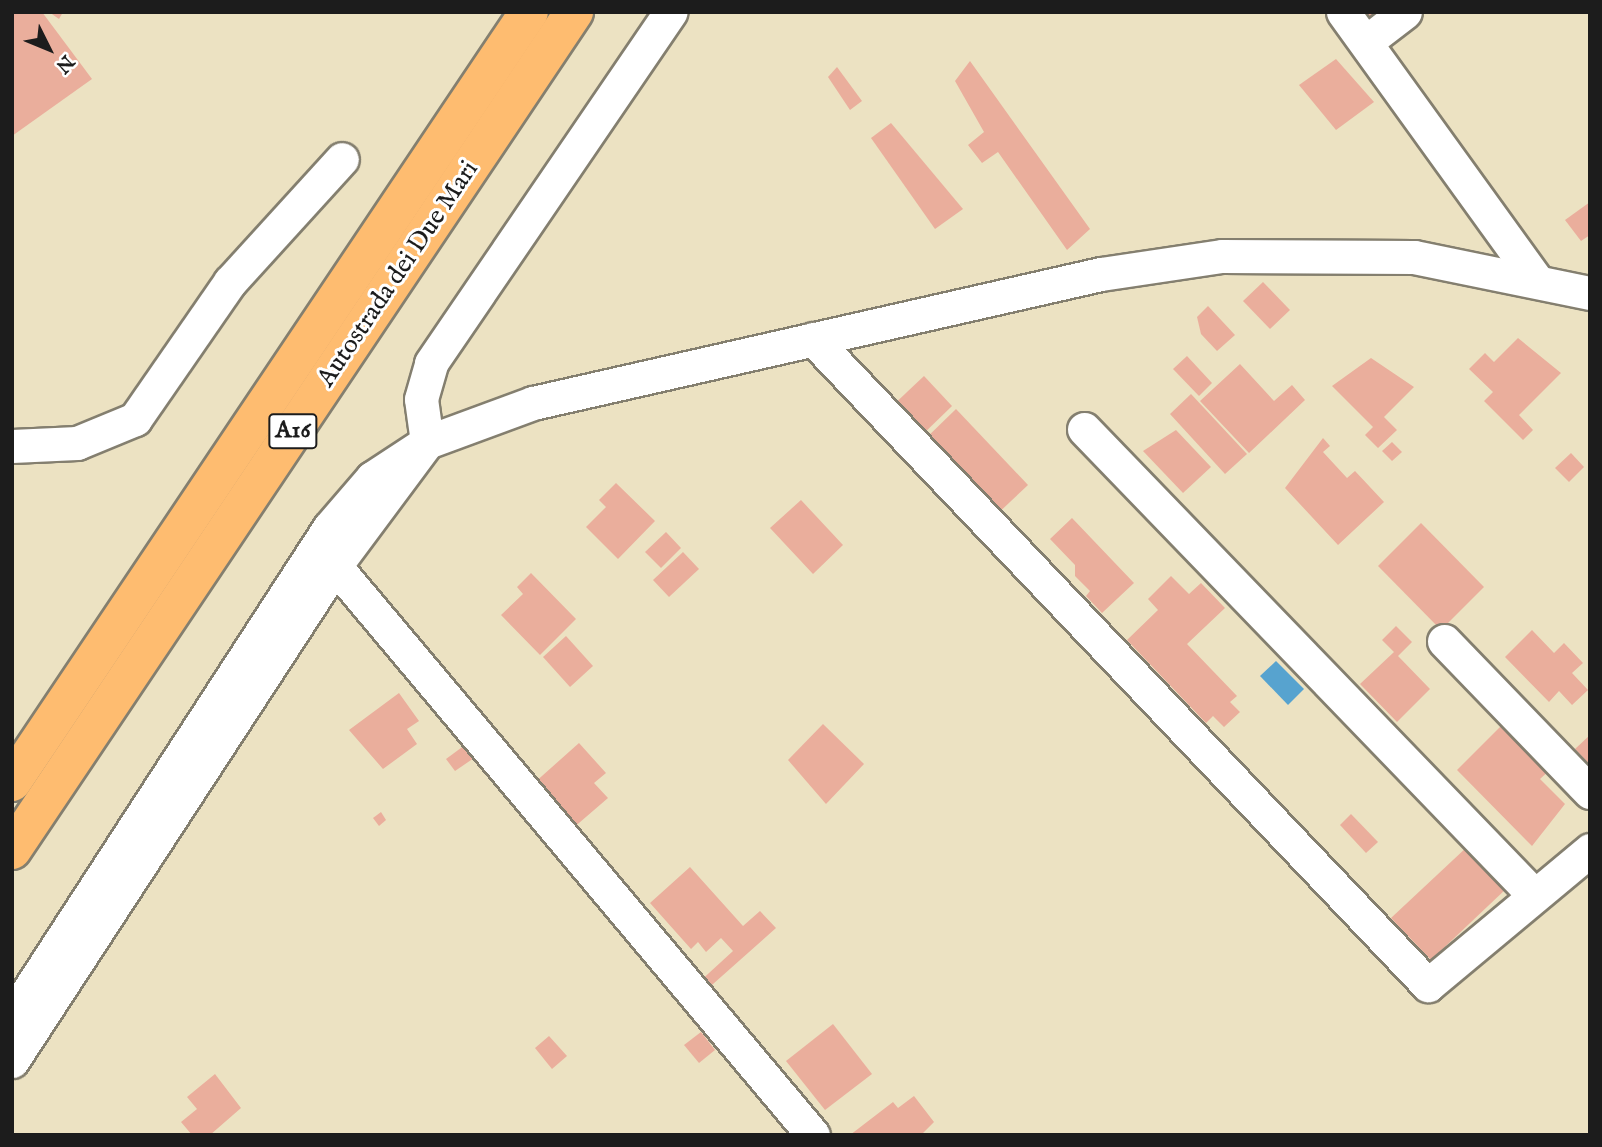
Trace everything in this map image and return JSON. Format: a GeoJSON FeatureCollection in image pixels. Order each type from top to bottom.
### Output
{"type":"FeatureCollection","features":[{"type":"Feature","properties":{"kind":"highway","name":"Autostrada dei Due Mari"},"geometry":{"type":"LineString","coordinates":[[12,782],[529,12]]}},
{"type":"Feature","properties":{"kind":"highway","name":"Autostrada dei Due Mari"},"geometry":{"type":"LineString","coordinates":[[12,850],[574,12]]}},
{"type":"Feature","properties":{"kind":"street"},"geometry":{"type":"LineString","coordinates":[[12,1061],[335,566],[427,442],[421,399],[431,363],[670,12]]}},
{"type":"Feature","properties":{"kind":"street"},"geometry":{"type":"LineString","coordinates":[[1343,12],[1538,281]]}},
{"type":"Feature","properties":{"kind":"street"},"geometry":{"type":"LineString","coordinates":[[1366,42],[1405,12]]}},
{"type":"Feature","properties":{"kind":"street"},"geometry":{"type":"LineString","coordinates":[[12,446],[77,443],[135,419],[230,282],[342,159]]}},
{"type":"Feature","properties":{"kind":"street"},"geometry":{"type":"LineString","coordinates":[[12,1016],[330,528],[372,478],[427,442],[533,403],[1101,274],[1222,256],[1415,257],[1590,293]]}},
{"type":"Feature","properties":{"kind":"street"},"geometry":{"type":"LineString","coordinates":[[813,339],[1428,985],[1533,894],[1590,849]]}},
{"type":"Feature","properties":{"kind":"street"},"geometry":{"type":"LineString","coordinates":[[1084,429],[1533,894]]}},
{"type":"Feature","properties":{"kind":"street"},"geometry":{"type":"LineString","coordinates":[[335,566],[813,1135]]}},
{"type":"Feature","properties":{"kind":"street"},"geometry":{"type":"LineString","coordinates":[[1444,641],[1590,792]]}},
{"type":"Feature","properties":{"kind":"water"},"geometry":{"type":"Polygon","coordinates":[[[1276,661],[1304,689],[1288,705],[1260,676],[1276,661]]]}},
{"type":"Feature","properties":{"kind":"building"},"geometry":{"type":"Polygon","coordinates":[[[12,12],[42,12],[92,79],[12,136],[12,12]]]}},
{"type":"Feature","properties":{"kind":"building"},"geometry":{"type":"Polygon","coordinates":[[[49,12],[63,12],[59,19],[49,12]]]}},
{"type":"Feature","properties":{"kind":"building"},"geometry":{"type":"Polygon","coordinates":[[[1358,12],[1381,12],[1367,23],[1358,12]]]}},
{"type":"Feature","properties":{"kind":"building"},"geometry":{"type":"Polygon","coordinates":[[[1336,59],[1374,102],[1336,130],[1299,85],[1336,59]]]}},
{"type":"Feature","properties":{"kind":"building"},"geometry":{"type":"Polygon","coordinates":[[[970,61],[1090,229],[1067,250],[998,152],[982,163],[968,145],[984,132],[955,81],[970,61]]]}},
{"type":"Feature","properties":{"kind":"building"},"geometry":{"type":"Polygon","coordinates":[[[837,67],[862,101],[850,110],[828,77],[837,67]]]}},
{"type":"Feature","properties":{"kind":"building"},"geometry":{"type":"Polygon","coordinates":[[[891,123],[963,209],[935,229],[871,138],[891,123]]]}},
{"type":"Feature","properties":{"kind":"building"},"geometry":{"type":"Polygon","coordinates":[[[1590,202],[1590,235],[1581,241],[1565,220],[1590,202]]]}},
{"type":"Feature","properties":{"kind":"building"},"geometry":{"type":"Polygon","coordinates":[[[1263,282],[1290,310],[1270,329],[1243,301],[1263,282]]]}},
{"type":"Feature","properties":{"kind":"building"},"geometry":{"type":"Polygon","coordinates":[[[1208,306],[1235,335],[1217,351],[1201,334],[1197,317],[1208,306]]]}},
{"type":"Feature","properties":{"kind":"building"},"geometry":{"type":"Polygon","coordinates":[[[1518,338],[1561,373],[1519,415],[1533,430],[1523,440],[1484,401],[1493,392],[1469,369],[1485,353],[1494,362],[1518,338]]]}},
{"type":"Feature","properties":{"kind":"building"},"geometry":{"type":"Polygon","coordinates":[[[1187,356],[1212,383],[1199,396],[1173,369],[1187,356]]]}},
{"type":"Feature","properties":{"kind":"building"},"geometry":{"type":"Polygon","coordinates":[[[1371,358],[1414,387],[1384,417],[1397,430],[1378,448],[1365,435],[1373,427],[1332,386],[1371,358]]]}},
{"type":"Feature","properties":{"kind":"building"},"geometry":{"type":"Polygon","coordinates":[[[1240,364],[1274,401],[1292,385],[1305,400],[1249,453],[1200,401],[1240,364]]]}},
{"type":"Feature","properties":{"kind":"building"},"geometry":{"type":"Polygon","coordinates":[[[924,376],[952,406],[918,439],[889,409],[924,376]]]}},
{"type":"Feature","properties":{"kind":"building"},"geometry":{"type":"Polygon","coordinates":[[[1191,394],[1247,454],[1225,474],[1170,414],[1191,394]]]}},
{"type":"Feature","properties":{"kind":"building"},"geometry":{"type":"Polygon","coordinates":[[[956,409],[1028,485],[992,519],[921,443],[956,409]]]}},
{"type":"Feature","properties":{"kind":"building"},"geometry":{"type":"Polygon","coordinates":[[[1176,430],[1211,467],[1183,493],[1143,451],[1176,430]]]}},
{"type":"Feature","properties":{"kind":"building"},"geometry":{"type":"Polygon","coordinates":[[[1323,438],[1330,446],[1323,452],[1347,478],[1355,471],[1384,502],[1338,545],[1285,488],[1323,438]]]}},
{"type":"Feature","properties":{"kind":"building"},"geometry":{"type":"Polygon","coordinates":[[[1392,442],[1402,452],[1392,461],[1382,451],[1392,442]]]}},
{"type":"Feature","properties":{"kind":"building"},"geometry":{"type":"Polygon","coordinates":[[[1571,453],[1584,467],[1569,482],[1555,468],[1571,453]]]}},
{"type":"Feature","properties":{"kind":"building"},"geometry":{"type":"Polygon","coordinates":[[[616,483],[655,521],[618,559],[586,527],[606,507],[599,500],[616,483]]]}},
{"type":"Feature","properties":{"kind":"building"},"geometry":{"type":"Polygon","coordinates":[[[801,500],[843,545],[813,574],[770,528],[801,500]]]}},
{"type":"Feature","properties":{"kind":"building"},"geometry":{"type":"Polygon","coordinates":[[[1072,518],[1134,583],[1102,613],[1086,596],[1090,591],[1075,576],[1075,565],[1050,539],[1072,518]]]}},
{"type":"Feature","properties":{"kind":"building"},"geometry":{"type":"Polygon","coordinates":[[[1421,523],[1484,587],[1441,630],[1378,566],[1421,523]]]}},
{"type":"Feature","properties":{"kind":"building"},"geometry":{"type":"Polygon","coordinates":[[[666,532],[681,548],[661,568],[645,552],[666,532]]]}},
{"type":"Feature","properties":{"kind":"building"},"geometry":{"type":"Polygon","coordinates":[[[683,552],[699,569],[669,597],[653,580],[683,552]]]}},
{"type":"Feature","properties":{"kind":"building"},"geometry":{"type":"Polygon","coordinates":[[[531,573],[576,619],[540,655],[501,615],[523,594],[517,587],[531,573]]]}},
{"type":"Feature","properties":{"kind":"building"},"geometry":{"type":"Polygon","coordinates":[[[1171,576],[1189,594],[1201,583],[1225,608],[1187,644],[1237,696],[1230,702],[1240,712],[1224,727],[1213,716],[1206,723],[1127,640],[1158,610],[1148,599],[1171,576]]]}},
{"type":"Feature","properties":{"kind":"building"},"geometry":{"type":"Polygon","coordinates":[[[1396,626],[1412,642],[1398,656],[1430,689],[1397,722],[1360,684],[1394,652],[1382,640],[1396,626]]]}},
{"type":"Feature","properties":{"kind":"building"},"geometry":{"type":"Polygon","coordinates":[[[1532,630],[1554,653],[1564,643],[1583,663],[1572,673],[1588,690],[1572,705],[1559,691],[1549,702],[1505,657],[1532,630]]]}},
{"type":"Feature","properties":{"kind":"building"},"geometry":{"type":"Polygon","coordinates":[[[566,636],[593,666],[570,687],[543,657],[566,636]]]}},
{"type":"Feature","properties":{"kind":"building"},"geometry":{"type":"Polygon","coordinates":[[[399,693],[419,721],[407,729],[417,744],[383,769],[349,730],[399,693]]]}},
{"type":"Feature","properties":{"kind":"building"},"geometry":{"type":"Polygon","coordinates":[[[1506,721],[1552,768],[1540,779],[1565,804],[1532,846],[1457,770],[1506,721]]]}},
{"type":"Feature","properties":{"kind":"building"},"geometry":{"type":"Polygon","coordinates":[[[823,724],[864,764],[826,804],[788,760],[823,724]]]}},
{"type":"Feature","properties":{"kind":"building"},"geometry":{"type":"Polygon","coordinates":[[[1590,735],[1590,765],[1575,749],[1590,735]]]}},
{"type":"Feature","properties":{"kind":"building"},"geometry":{"type":"Polygon","coordinates":[[[579,743],[606,773],[594,783],[608,798],[572,829],[533,784],[579,743]]]}},
{"type":"Feature","properties":{"kind":"building"},"geometry":{"type":"Polygon","coordinates":[[[465,745],[474,758],[455,771],[446,759],[465,745]]]}},
{"type":"Feature","properties":{"kind":"building"},"geometry":{"type":"Polygon","coordinates":[[[381,812],[386,820],[379,826],[373,818],[381,812]]]}},
{"type":"Feature","properties":{"kind":"building"},"geometry":{"type":"Polygon","coordinates":[[[1351,814],[1378,842],[1366,853],[1340,825],[1351,814]]]}},
{"type":"Feature","properties":{"kind":"building"},"geometry":{"type":"Polygon","coordinates":[[[1468,846],[1507,888],[1431,960],[1391,918],[1468,846]]]}},
{"type":"Feature","properties":{"kind":"building"},"geometry":{"type":"Polygon","coordinates":[[[690,867],[743,926],[760,911],[776,928],[704,992],[697,984],[733,951],[721,938],[706,952],[698,942],[691,949],[650,903],[690,867]]]}},
{"type":"Feature","properties":{"kind":"building"},"geometry":{"type":"Polygon","coordinates":[[[833,1024],[872,1074],[825,1110],[786,1061],[833,1024]]]}},
{"type":"Feature","properties":{"kind":"building"},"geometry":{"type":"Polygon","coordinates":[[[701,1032],[715,1050],[699,1063],[684,1045],[701,1032]]]}},
{"type":"Feature","properties":{"kind":"building"},"geometry":{"type":"Polygon","coordinates":[[[549,1036],[567,1056],[552,1069],[535,1048],[549,1036]]]}},
{"type":"Feature","properties":{"kind":"building"},"geometry":{"type":"Polygon","coordinates":[[[215,1074],[241,1108],[210,1135],[192,1135],[181,1122],[197,1109],[187,1097],[215,1074]]]}},
{"type":"Feature","properties":{"kind":"building"},"geometry":{"type":"Polygon","coordinates":[[[914,1096],[934,1122],[921,1135],[850,1135],[893,1102],[898,1108],[914,1096]]]}}]}
